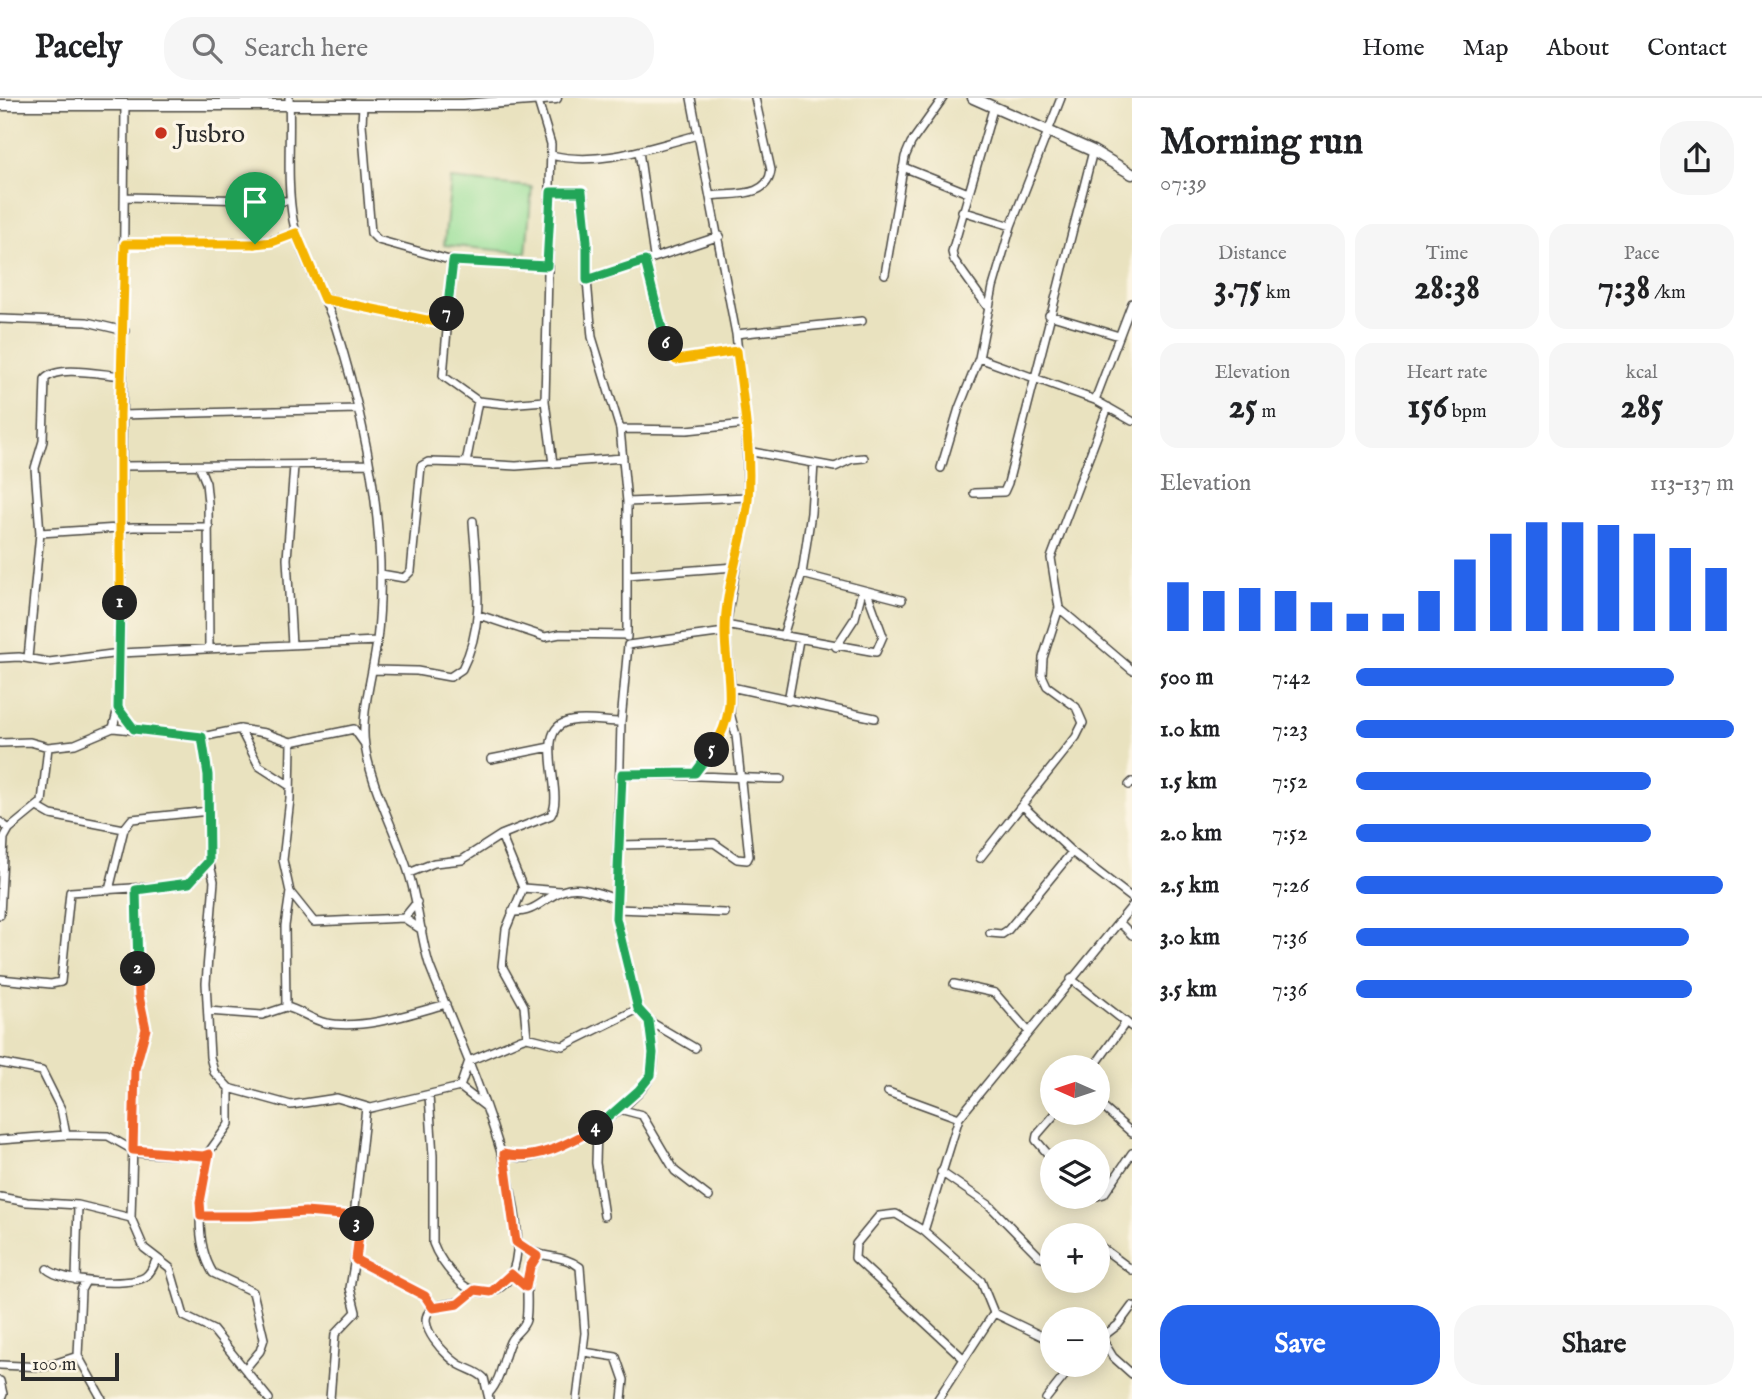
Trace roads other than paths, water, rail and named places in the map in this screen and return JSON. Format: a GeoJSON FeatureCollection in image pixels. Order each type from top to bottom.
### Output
{"type":"FeatureCollection","features":[{"type":"Feature","properties":{"kind":"main road"},"geometry":{"type":"LineString","coordinates":[[0,105],[289,101],[363,105],[538,101],[556,98]]}},
{"type":"Feature","properties":{"kind":"main road"},"geometry":{"type":"LineString","coordinates":[[973,98],[1093,151],[1132,174]]}},
{"type":"Feature","properties":{"kind":"street"},"geometry":{"type":"LineString","coordinates":[[619,845],[714,843],[737,859],[747,859],[750,841],[736,735],[730,713],[731,687],[725,629],[748,497],[746,424],[736,334],[720,236],[691,98]]}},
{"type":"Feature","properties":{"kind":"street"},"geometry":{"type":"LineString","coordinates":[[711,196],[762,189],[770,181],[771,170],[755,98]]}},
{"type":"Feature","properties":{"kind":"street"},"geometry":{"type":"LineString","coordinates":[[886,274],[903,167],[911,143],[943,98]]}},
{"type":"Feature","properties":{"kind":"street"},"geometry":{"type":"LineString","coordinates":[[941,468],[959,408],[979,358],[1011,226],[1061,98]]}},
{"type":"Feature","properties":{"kind":"street"},"geometry":{"type":"LineString","coordinates":[[289,101],[290,201],[296,233],[335,324],[358,409],[382,574],[364,744],[376,791],[394,830],[409,873],[429,963],[504,1154],[516,1242],[511,1274],[491,1292],[475,1290],[460,1283],[437,1253],[433,1243],[433,1156],[429,1095]]}},
{"type":"Feature","properties":{"kind":"street"},"geometry":{"type":"LineString","coordinates":[[538,101],[541,120],[548,131],[551,155],[545,401],[553,464]]}},
{"type":"Feature","properties":{"kind":"street"},"geometry":{"type":"LineString","coordinates":[[113,729],[118,708],[120,653],[120,415],[125,331],[125,104]]}},
{"type":"Feature","properties":{"kind":"street"},"geometry":{"type":"LineString","coordinates":[[363,105],[370,233],[378,240],[453,261],[547,266]]}},
{"type":"Feature","properties":{"kind":"street"},"geometry":{"type":"LineString","coordinates":[[989,309],[954,260],[953,242],[993,108]]}},
{"type":"Feature","properties":{"kind":"street"},"geometry":{"type":"LineString","coordinates":[[551,155],[582,161],[639,151],[698,135]]}},
{"type":"Feature","properties":{"kind":"street"},"geometry":{"type":"LineString","coordinates":[[639,151],[654,257]]}},
{"type":"Feature","properties":{"kind":"street"},"geometry":{"type":"LineString","coordinates":[[974,492],[1004,492],[1093,151]]}},
{"type":"Feature","properties":{"kind":"street"},"geometry":{"type":"LineString","coordinates":[[903,167],[968,193]]}},
{"type":"Feature","properties":{"kind":"street"},"geometry":{"type":"LineString","coordinates":[[551,192],[583,193],[592,337],[620,429],[627,502],[628,645],[621,722],[622,774],[616,899],[618,930],[638,1009],[649,1021],[695,1048]]}},
{"type":"Feature","properties":{"kind":"street"},"geometry":{"type":"LineString","coordinates":[[126,197],[290,201]]}},
{"type":"Feature","properties":{"kind":"street"},"geometry":{"type":"LineString","coordinates":[[962,211],[1011,226]]}},
{"type":"Feature","properties":{"kind":"street"},"geometry":{"type":"LineString","coordinates":[[125,244],[264,243],[296,233]]}},
{"type":"Feature","properties":{"kind":"street"},"geometry":{"type":"LineString","coordinates":[[587,280],[720,236]]}},
{"type":"Feature","properties":{"kind":"street"},"geometry":{"type":"LineString","coordinates":[[453,261],[443,376],[478,401],[506,404],[545,401]]}},
{"type":"Feature","properties":{"kind":"street"},"geometry":{"type":"LineString","coordinates":[[645,261],[671,358],[680,360],[737,351]]}},
{"type":"Feature","properties":{"kind":"street"},"geometry":{"type":"LineString","coordinates":[[324,299],[446,324]]}},
{"type":"Feature","properties":{"kind":"street"},"geometry":{"type":"LineString","coordinates":[[1095,400],[1132,303]]}},
{"type":"Feature","properties":{"kind":"street"},"geometry":{"type":"LineString","coordinates":[[1049,315],[1119,336]]}},
{"type":"Feature","properties":{"kind":"street"},"geometry":{"type":"LineString","coordinates":[[0,319],[87,322],[125,331]]}},
{"type":"Feature","properties":{"kind":"street"},"geometry":{"type":"LineString","coordinates":[[736,334],[862,321]]}},
{"type":"Feature","properties":{"kind":"street"},"geometry":{"type":"LineString","coordinates":[[979,358],[1095,400],[1132,421]]}},
{"type":"Feature","properties":{"kind":"street"},"geometry":{"type":"LineString","coordinates":[[28,658],[40,533],[35,468],[43,441],[45,379],[51,373],[74,371],[123,376]]}},
{"type":"Feature","properties":{"kind":"street"},"geometry":{"type":"LineString","coordinates":[[466,463],[478,401]]}},
{"type":"Feature","properties":{"kind":"street"},"geometry":{"type":"LineString","coordinates":[[980,858],[1076,737],[1083,723],[1076,707],[1047,686],[1042,675],[1043,657],[1059,608],[1051,558],[1108,407]]}},
{"type":"Feature","properties":{"kind":"street"},"geometry":{"type":"LineString","coordinates":[[120,415],[358,409]]}},
{"type":"Feature","properties":{"kind":"street"},"geometry":{"type":"LineString","coordinates":[[620,429],[687,430],[746,424]]}},
{"type":"Feature","properties":{"kind":"street"},"geometry":{"type":"LineString","coordinates":[[747,451],[839,467],[852,459],[864,458]]}},
{"type":"Feature","properties":{"kind":"street"},"geometry":{"type":"LineString","coordinates":[[382,574],[404,578],[411,571],[421,466],[428,462],[482,466],[623,458]]}},
{"type":"Feature","properties":{"kind":"street"},"geometry":{"type":"LineString","coordinates":[[783,636],[802,574],[811,513],[814,463]]}},
{"type":"Feature","properties":{"kind":"street"},"geometry":{"type":"LineString","coordinates":[[121,466],[368,464]]}},
{"type":"Feature","properties":{"kind":"street"},"geometry":{"type":"LineString","coordinates":[[199,466],[206,483],[209,527],[209,649]]}},
{"type":"Feature","properties":{"kind":"street"},"geometry":{"type":"LineString","coordinates":[[292,645],[287,559],[294,466]]}},
{"type":"Feature","properties":{"kind":"street"},"geometry":{"type":"LineString","coordinates":[[627,502],[748,497]]}},
{"type":"Feature","properties":{"kind":"street"},"geometry":{"type":"LineString","coordinates":[[373,670],[456,675],[466,662],[479,615],[474,521]]}},
{"type":"Feature","properties":{"kind":"street"},"geometry":{"type":"LineString","coordinates":[[40,533],[122,527],[209,527]]}},
{"type":"Feature","properties":{"kind":"street"},"geometry":{"type":"LineString","coordinates":[[627,575],[734,566]]}},
{"type":"Feature","properties":{"kind":"street"},"geometry":{"type":"LineString","coordinates":[[802,574],[902,600]]}},
{"type":"Feature","properties":{"kind":"street"},"geometry":{"type":"LineString","coordinates":[[628,645],[725,629],[878,652],[883,635],[865,592]]}},
{"type":"Feature","properties":{"kind":"street"},"geometry":{"type":"LineString","coordinates":[[836,647],[855,618],[865,592]]}},
{"type":"Feature","properties":{"kind":"street"},"geometry":{"type":"LineString","coordinates":[[1059,608],[1132,670]]}},
{"type":"Feature","properties":{"kind":"street"},"geometry":{"type":"LineString","coordinates":[[479,615],[545,638],[560,634],[627,635]]}},
{"type":"Feature","properties":{"kind":"street"},"geometry":{"type":"LineString","coordinates":[[788,701],[799,639]]}},
{"type":"Feature","properties":{"kind":"street"},"geometry":{"type":"LineString","coordinates":[[0,658],[28,658],[49,662],[120,653],[377,641]]}},
{"type":"Feature","properties":{"kind":"street"},"geometry":{"type":"LineString","coordinates":[[731,687],[875,718]]}},
{"type":"Feature","properties":{"kind":"street"},"geometry":{"type":"LineString","coordinates":[[118,708],[134,729]]}},
{"type":"Feature","properties":{"kind":"street"},"geometry":{"type":"LineString","coordinates":[[695,773],[715,747],[730,713]]}},
{"type":"Feature","properties":{"kind":"street"},"geometry":{"type":"LineString","coordinates":[[0,743],[30,742],[48,747],[75,744],[113,729],[202,737],[240,729],[265,733],[291,742],[354,729],[366,716]]}},
{"type":"Feature","properties":{"kind":"street"},"geometry":{"type":"LineString","coordinates":[[409,873],[434,863],[462,860],[501,835],[529,827],[554,812],[550,747],[552,736],[564,723],[571,720],[621,722]]}},
{"type":"Feature","properties":{"kind":"street"},"geometry":{"type":"LineString","coordinates":[[240,729],[260,766],[290,786]]}},
{"type":"Feature","properties":{"kind":"street"},"geometry":{"type":"LineString","coordinates":[[354,729],[364,744]]}},
{"type":"Feature","properties":{"kind":"street"},"geometry":{"type":"LineString","coordinates":[[202,737],[209,811],[209,861],[214,892],[206,983],[211,1065],[229,1088],[291,1105],[337,1098],[366,1108],[460,1087]]}},
{"type":"Feature","properties":{"kind":"street"},"geometry":{"type":"LineString","coordinates":[[286,1006],[285,926],[290,892],[283,860],[291,742]]}},
{"type":"Feature","properties":{"kind":"street"},"geometry":{"type":"LineString","coordinates":[[0,915],[2,844],[9,829],[37,807],[43,798],[48,747]]}},
{"type":"Feature","properties":{"kind":"street"},"geometry":{"type":"LineString","coordinates":[[491,759],[550,747]]}},
{"type":"Feature","properties":{"kind":"street"},"geometry":{"type":"LineString","coordinates":[[622,774],[695,773],[781,779]]}},
{"type":"Feature","properties":{"kind":"street"},"geometry":{"type":"LineString","coordinates":[[1022,805],[1072,852],[1132,898]]}},
{"type":"Feature","properties":{"kind":"street"},"geometry":{"type":"LineString","coordinates":[[37,807],[51,816],[124,829]]}},
{"type":"Feature","properties":{"kind":"street"},"geometry":{"type":"LineString","coordinates":[[109,890],[124,829],[136,819],[209,811]]}},
{"type":"Feature","properties":{"kind":"street"},"geometry":{"type":"LineString","coordinates":[[0,821],[9,829]]}},
{"type":"Feature","properties":{"kind":"street"},"geometry":{"type":"LineString","coordinates":[[501,835],[523,888],[512,912],[503,944],[502,969],[523,1006],[527,1037]]}},
{"type":"Feature","properties":{"kind":"street"},"geometry":{"type":"LineString","coordinates":[[990,933],[1008,930],[1072,852]]}},
{"type":"Feature","properties":{"kind":"street"},"geometry":{"type":"LineString","coordinates":[[0,979],[51,984],[61,982],[68,894],[73,890],[136,890],[189,883],[209,861]]}},
{"type":"Feature","properties":{"kind":"street"},"geometry":{"type":"LineString","coordinates":[[523,888],[584,890],[616,899]]}},
{"type":"Feature","properties":{"kind":"street"},"geometry":{"type":"LineString","coordinates":[[136,890],[139,996],[146,1029],[135,1069],[131,1218],[139,1240],[157,1258],[165,1262],[172,1272],[184,1316],[213,1330],[269,1399]]}},
{"type":"Feature","properties":{"kind":"street"},"geometry":{"type":"LineString","coordinates":[[512,912],[532,911],[561,891]]}},
{"type":"Feature","properties":{"kind":"street"},"geometry":{"type":"LineString","coordinates":[[290,892],[314,922],[404,918],[422,930]]}},
{"type":"Feature","properties":{"kind":"street"},"geometry":{"type":"LineString","coordinates":[[404,918],[417,902]]}},
{"type":"Feature","properties":{"kind":"street"},"geometry":{"type":"LineString","coordinates":[[924,1231],[959,1118],[1132,906]]}},
{"type":"Feature","properties":{"kind":"street"},"geometry":{"type":"LineString","coordinates":[[616,909],[725,913]]}},
{"type":"Feature","properties":{"kind":"street"},"geometry":{"type":"LineString","coordinates":[[1119,922],[1132,935]]}},
{"type":"Feature","properties":{"kind":"street"},"geometry":{"type":"LineString","coordinates":[[1071,979],[1129,1025],[1104,1055]]}},
{"type":"Feature","properties":{"kind":"street"},"geometry":{"type":"LineString","coordinates":[[954,984],[995,993],[1029,1032]]}},
{"type":"Feature","properties":{"kind":"street"},"geometry":{"type":"LineString","coordinates":[[208,1011],[262,1015],[286,1006],[310,1018],[339,1024],[375,1021],[446,1004]]}},
{"type":"Feature","properties":{"kind":"street"},"geometry":{"type":"LineString","coordinates":[[460,1087],[469,1061],[527,1037],[563,1046],[638,1009]]}},
{"type":"Feature","properties":{"kind":"street"},"geometry":{"type":"LineString","coordinates":[[504,1154],[517,1158],[540,1154],[597,1128],[619,1109],[651,1075],[653,1053],[649,1021]]}},
{"type":"Feature","properties":{"kind":"street"},"geometry":{"type":"LineString","coordinates":[[0,1063],[42,1070],[61,1109],[66,1135]]}},
{"type":"Feature","properties":{"kind":"street"},"geometry":{"type":"LineString","coordinates":[[460,1087],[486,1107]]}},
{"type":"Feature","properties":{"kind":"street"},"geometry":{"type":"LineString","coordinates":[[229,1088],[229,1124],[209,1154],[200,1202],[205,1255],[213,1273],[250,1289],[256,1296],[264,1339],[260,1351],[245,1369]]}},
{"type":"Feature","properties":{"kind":"street"},"geometry":{"type":"LineString","coordinates":[[888,1093],[959,1118]]}},
{"type":"Feature","properties":{"kind":"street"},"geometry":{"type":"LineString","coordinates":[[330,1399],[335,1334],[351,1320],[356,1311],[350,1288],[359,1234],[355,1216],[366,1108]]}},
{"type":"Feature","properties":{"kind":"street"},"geometry":{"type":"LineString","coordinates":[[619,1109],[642,1115],[674,1171],[709,1197]]}},
{"type":"Feature","properties":{"kind":"street"},"geometry":{"type":"LineString","coordinates":[[1110,1114],[1132,1133]]}},
{"type":"Feature","properties":{"kind":"street"},"geometry":{"type":"LineString","coordinates":[[1040,1145],[1036,1140],[1037,1135],[1046,1125]]}},
{"type":"Feature","properties":{"kind":"street"},"geometry":{"type":"LineString","coordinates":[[597,1128],[596,1163],[604,1216]]}},
{"type":"Feature","properties":{"kind":"street"},"geometry":{"type":"LineString","coordinates":[[2,1143],[66,1135],[112,1137],[133,1150],[203,1156],[209,1154]]}},
{"type":"Feature","properties":{"kind":"street"},"geometry":{"type":"LineString","coordinates":[[1110,1185],[1132,1153]]}},
{"type":"Feature","properties":{"kind":"street"},"geometry":{"type":"LineString","coordinates":[[941,1172],[989,1205],[1040,1256]]}},
{"type":"Feature","properties":{"kind":"street"},"geometry":{"type":"LineString","coordinates":[[0,1197],[78,1205],[131,1218]]}},
{"type":"Feature","properties":{"kind":"street"},"geometry":{"type":"LineString","coordinates":[[76,1280],[78,1205]]}},
{"type":"Feature","properties":{"kind":"street"},"geometry":{"type":"LineString","coordinates":[[201,1216],[305,1212],[355,1216]]}},
{"type":"Feature","properties":{"kind":"street"},"geometry":{"type":"LineString","coordinates":[[963,1358],[855,1258],[856,1244],[883,1214],[896,1214],[924,1231],[981,1281],[994,1313],[1040,1335]]}},
{"type":"Feature","properties":{"kind":"street"},"geometry":{"type":"LineString","coordinates":[[516,1242],[537,1256],[569,1261],[580,1266],[584,1352],[577,1399]]}},
{"type":"Feature","properties":{"kind":"street"},"geometry":{"type":"LineString","coordinates":[[1110,1254],[1132,1270]]}},
{"type":"Feature","properties":{"kind":"street"},"geometry":{"type":"LineString","coordinates":[[489,1396],[498,1380],[510,1342],[526,1321],[526,1287],[530,1267],[537,1256]]}},
{"type":"Feature","properties":{"kind":"street"},"geometry":{"type":"LineString","coordinates":[[47,1269],[60,1278],[86,1281],[144,1277],[157,1258]]}},
{"type":"Feature","properties":{"kind":"street"},"geometry":{"type":"LineString","coordinates":[[356,1260],[425,1296],[433,1308]]}},
{"type":"Feature","properties":{"kind":"street"},"geometry":{"type":"LineString","coordinates":[[511,1274],[526,1287]]}},
{"type":"Feature","properties":{"kind":"street"},"geometry":{"type":"LineString","coordinates":[[86,1281],[80,1291],[78,1356],[102,1399]]}},
{"type":"Feature","properties":{"kind":"street"},"geometry":{"type":"LineString","coordinates":[[433,1308],[458,1304],[475,1290]]}},
{"type":"Feature","properties":{"kind":"street"},"geometry":{"type":"LineString","coordinates":[[1110,1331],[1132,1306]]}},
{"type":"Feature","properties":{"kind":"street"},"geometry":{"type":"LineString","coordinates":[[433,1308],[426,1320],[429,1332],[440,1348],[458,1363],[480,1374],[489,1396]]}},
{"type":"Feature","properties":{"kind":"street"},"geometry":{"type":"LineString","coordinates":[[938,1399],[994,1313]]}},
{"type":"Feature","properties":{"kind":"street"},"geometry":{"type":"LineString","coordinates":[[584,1352],[616,1357],[624,1380],[622,1399]]}},
{"type":"Feature","properties":{"kind":"street"},"geometry":{"type":"LineString","coordinates":[[1110,1353],[1132,1374]]}},
{"type":"Feature","properties":{"kind":"street"},"geometry":{"type":"LineString","coordinates":[[0,1365],[44,1367],[78,1356]]}},
{"type":"Feature","properties":{"kind":"street"},"geometry":{"type":"LineString","coordinates":[[1046,1399],[1063,1377]]}},
{"type":"Feature","properties":{"kind":"street"},"geometry":{"type":"LineString","coordinates":[[0,1381],[3,1394],[1,1399]]}},
{"type":"Feature","properties":{"kind":"place","name":"Jusbro"},"geometry":{"type":"Point","coordinates":[161,133]}}]}
